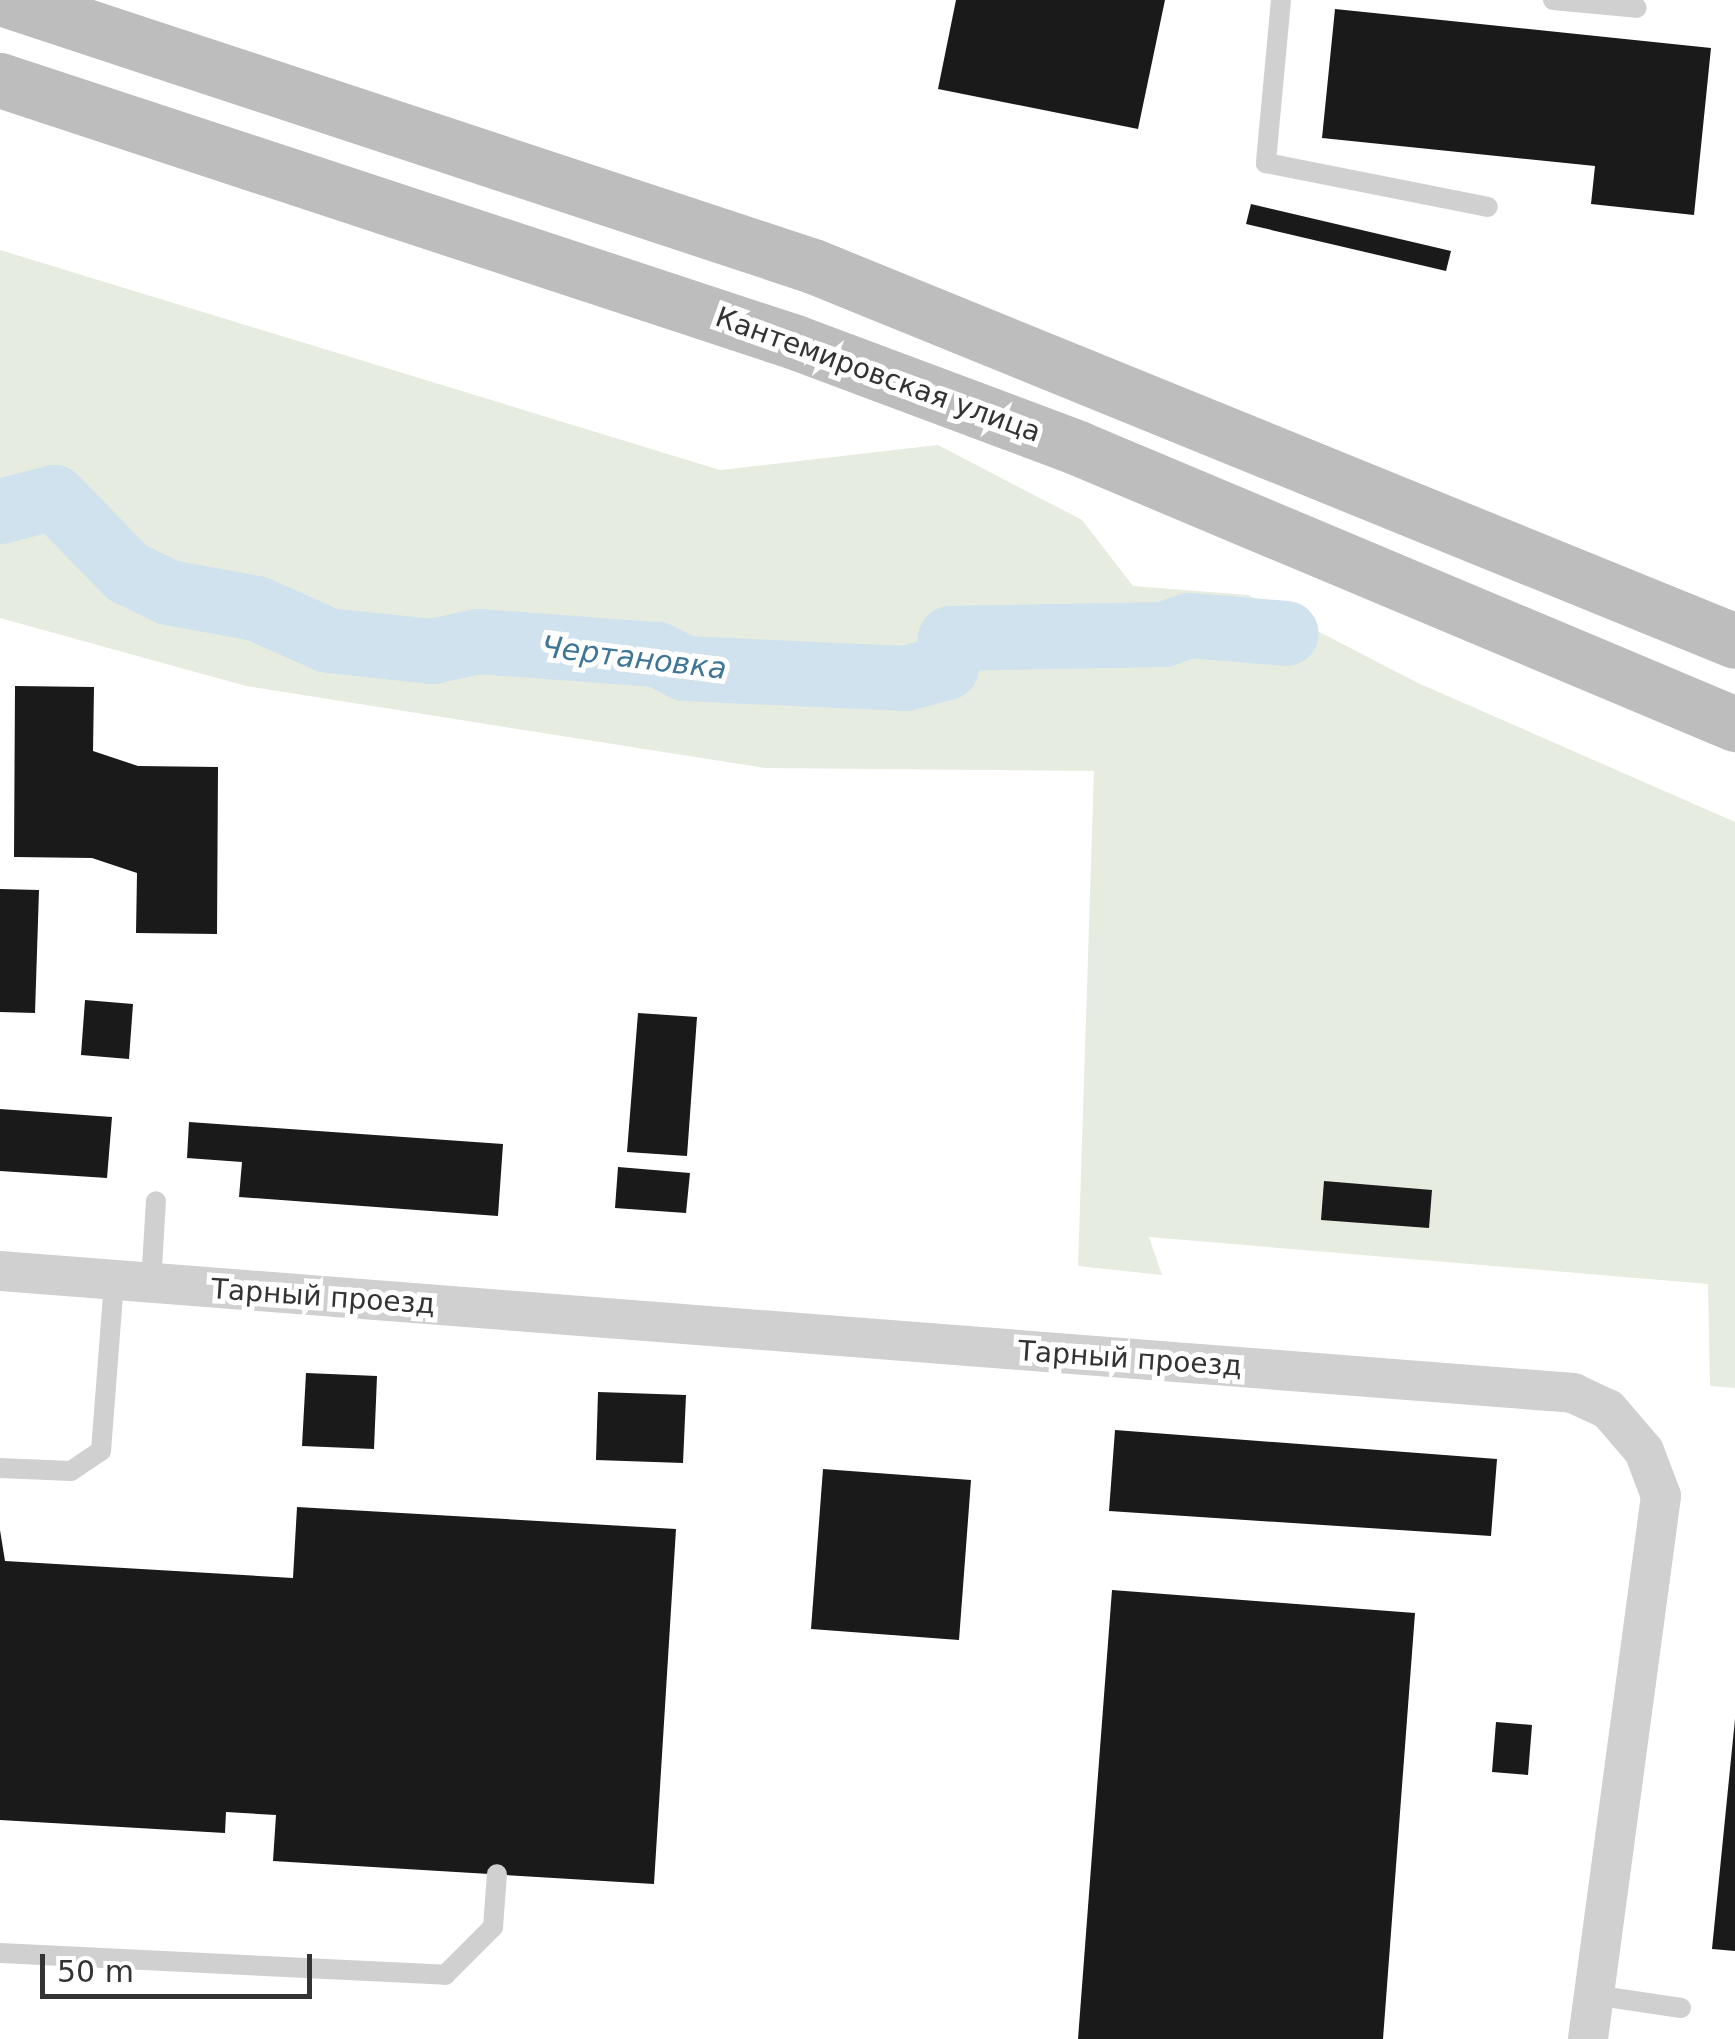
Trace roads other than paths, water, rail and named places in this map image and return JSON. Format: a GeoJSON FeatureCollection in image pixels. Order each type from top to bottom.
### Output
{"type":"FeatureCollection","features":[{"type":"Feature","properties":{"kind":"main road"},"geometry":{"type":"LineString","coordinates":[[7,0],[813,266],[1735,641]]}},
{"type":"Feature","properties":{"kind":"main road","name":"Кантемировская улица"},"geometry":{"type":"LineString","coordinates":[[0,80],[812,349],[1078,448],[1735,724]]}},
{"type":"Feature","properties":{"kind":"street","name":"Тарный проезд"},"geometry":{"type":"LineString","coordinates":[[0,1271],[1573,1392],[1608,1408],[1644,1450],[1661,1496],[1588,2039]]}},
{"type":"Feature","properties":{"kind":"lane"},"geometry":{"type":"LineString","coordinates":[[1282,0],[1266,164],[1488,206]]}},
{"type":"Feature","properties":{"kind":"lane"},"geometry":{"type":"LineString","coordinates":[[1552,0],[1637,8]]}},
{"type":"Feature","properties":{"kind":"lane"},"geometry":{"type":"LineString","coordinates":[[0,1468],[70,1471],[101,1451],[133,1282],[156,1202]]}},
{"type":"Feature","properties":{"kind":"lane"},"geometry":{"type":"LineString","coordinates":[[0,1953],[445,1974],[493,1928],[497,1874]]}},
{"type":"Feature","properties":{"kind":"lane"},"geometry":{"type":"LineString","coordinates":[[1594,1994],[1681,2008]]}},
{"type":"Feature","properties":{"kind":"waterway","name":"Чертановка"},"geometry":{"type":"LineString","coordinates":[[0,511],[54,497],[127,572],[168,592],[256,608],[328,640],[432,651],[478,641],[657,654],[684,668],[905,678],[946,667],[950,638],[1163,634],[1189,625],[1286,633]]}}]}
